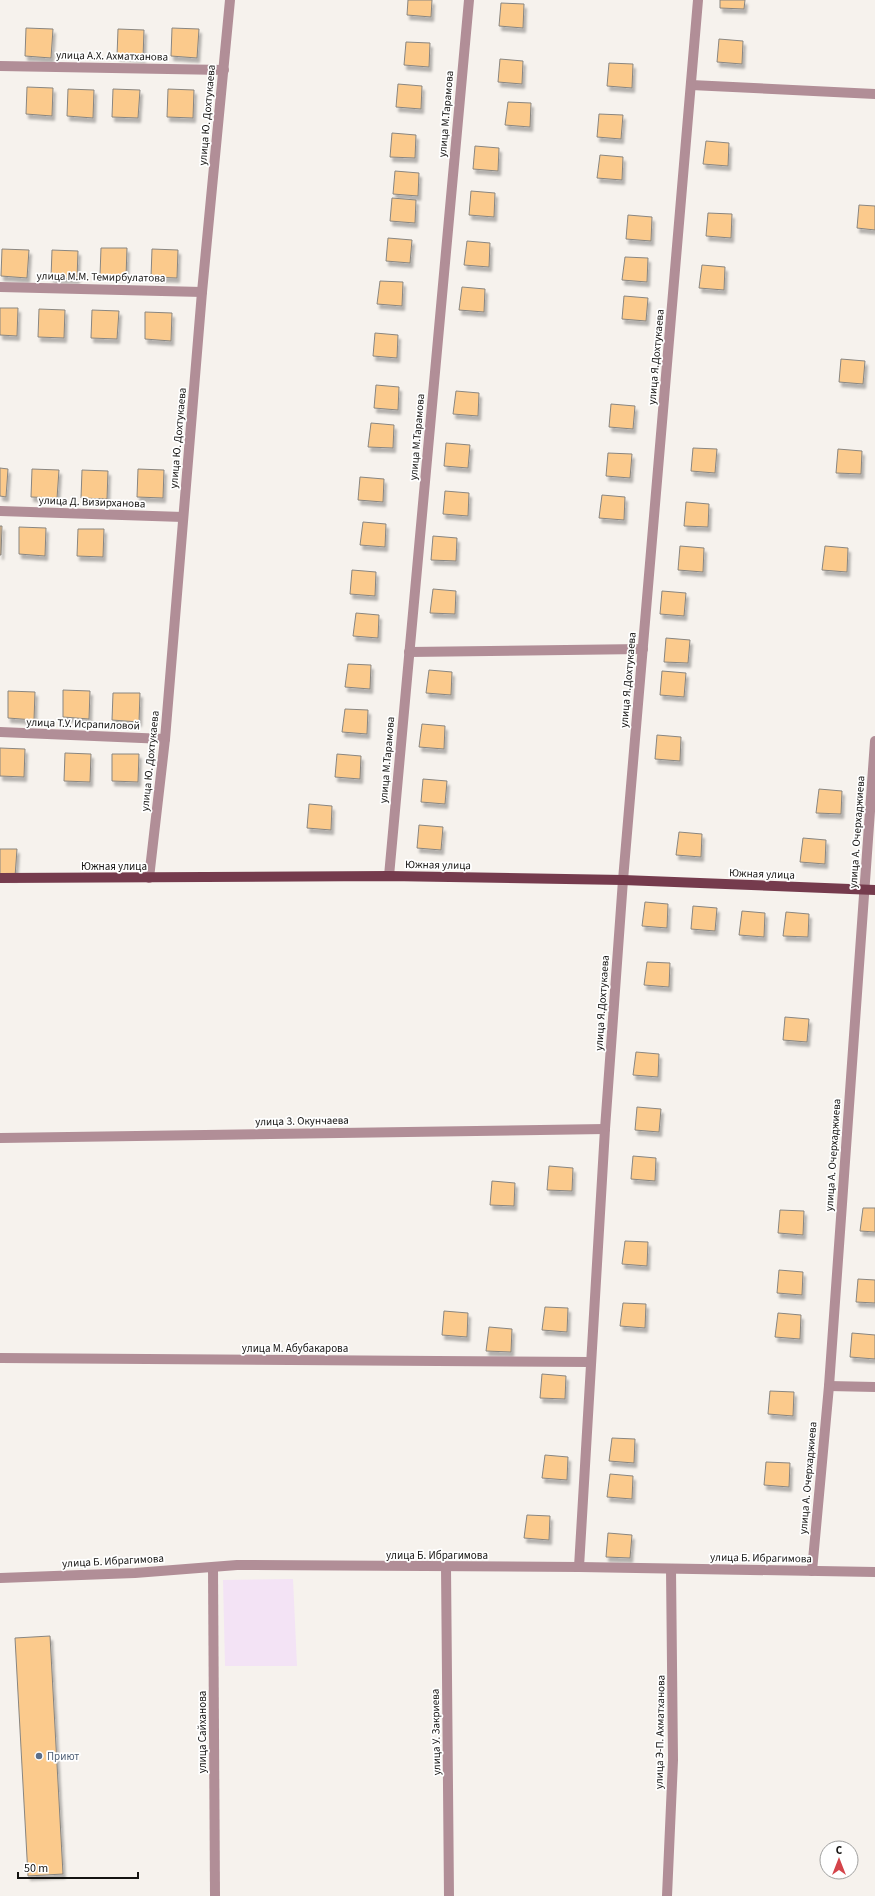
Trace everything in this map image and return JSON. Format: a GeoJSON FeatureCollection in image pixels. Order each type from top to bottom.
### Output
{"type":"FeatureCollection","features":[{"type":"Feature","properties":{"kind":"main road","name":"Южная улица"},"geometry":{"type":"LineString","coordinates":[[0,878],[389,876],[623,880],[870,890]]}},
{"type":"Feature","properties":{"kind":"street","name":"улица Ю. Дохтукаева"},"geometry":{"type":"LineString","coordinates":[[149,878],[165,739],[202,292],[230,0]]}},
{"type":"Feature","properties":{"kind":"street","name":"улица М.Тарамова"},"geometry":{"type":"LineString","coordinates":[[389,876],[469,0]]}},
{"type":"Feature","properties":{"kind":"street","name":"улица Я.Дохтукаева"},"geometry":{"type":"LineString","coordinates":[[579,1567],[590,1362],[623,880],[698,0]]}},
{"type":"Feature","properties":{"kind":"street","name":"улица А.Х. Ахматханова"},"geometry":{"type":"LineString","coordinates":[[0,66],[224,70]]}},
{"type":"Feature","properties":{"kind":"street"},"geometry":{"type":"LineString","coordinates":[[691,85],[875,94]]}},
{"type":"Feature","properties":{"kind":"street","name":"улица М.М. Темирбулатова"},"geometry":{"type":"LineString","coordinates":[[0,287],[202,292]]}},
{"type":"Feature","properties":{"kind":"street","name":"улица Д. Визирханова"},"geometry":{"type":"LineString","coordinates":[[0,512],[183,517]]}},
{"type":"Feature","properties":{"kind":"street"},"geometry":{"type":"LineString","coordinates":[[409,652],[643,649]]}},
{"type":"Feature","properties":{"kind":"street","name":"улица Т.У. Исрапиловой"},"geometry":{"type":"LineString","coordinates":[[0,732],[165,739]]}},
{"type":"Feature","properties":{"kind":"street","name":"улица А. Очерхаджиева"},"geometry":{"type":"LineString","coordinates":[[812,1571],[829,1386],[870,890],[875,741]]}},
{"type":"Feature","properties":{"kind":"street","name":"улица З. Окунчаева"},"geometry":{"type":"LineString","coordinates":[[0,1138],[605,1129]]}},
{"type":"Feature","properties":{"kind":"street","name":"улица М. Абубакарова"},"geometry":{"type":"LineString","coordinates":[[0,1358],[590,1362]]}},
{"type":"Feature","properties":{"kind":"street"},"geometry":{"type":"LineString","coordinates":[[829,1386],[875,1387]]}},
{"type":"Feature","properties":{"kind":"street","name":"улица Б. Ибрагимова"},"geometry":{"type":"LineString","coordinates":[[0,1578],[213,1568],[237,1565],[579,1567],[875,1572]]}},
{"type":"Feature","properties":{"kind":"street","name":"улица У. Закриева"},"geometry":{"type":"LineString","coordinates":[[446,1567],[449,1896]]}},
{"type":"Feature","properties":{"kind":"street","name":"улица Сайханова"},"geometry":{"type":"LineString","coordinates":[[213,1568],[215,1896]]}},
{"type":"Feature","properties":{"kind":"street","name":"улица Э-П. Ахматханова"},"geometry":{"type":"LineString","coordinates":[[667,1896],[673,1760],[670,1569]]}},
{"type":"Feature","properties":{"kind":"shaded area"},"geometry":{"type":"Polygon","coordinates":[[[293,1579],[297,1666],[225,1666],[223,1580],[293,1579]]]}},
{"type":"Feature","properties":{"kind":"building"},"geometry":{"type":"Polygon","coordinates":[[[408,0],[432,0],[431,17],[407,15],[408,0]]]}},
{"type":"Feature","properties":{"kind":"building"},"geometry":{"type":"Polygon","coordinates":[[[720,0],[745,0],[744,9],[720,8],[720,0]]]}},
{"type":"Feature","properties":{"kind":"building"},"geometry":{"type":"Polygon","coordinates":[[[501,3],[524,4],[523,28],[499,26],[501,3]]]}},
{"type":"Feature","properties":{"kind":"building"},"geometry":{"type":"Polygon","coordinates":[[[26,28],[53,29],[51,58],[25,56],[26,28]]]}},
{"type":"Feature","properties":{"kind":"building"},"geometry":{"type":"Polygon","coordinates":[[[172,28],[199,29],[197,58],[171,56],[172,28]]]}},
{"type":"Feature","properties":{"kind":"building"},"geometry":{"type":"Polygon","coordinates":[[[118,29],[144,30],[143,58],[117,56],[118,29]]]}},
{"type":"Feature","properties":{"kind":"building"},"geometry":{"type":"Polygon","coordinates":[[[719,39],[743,41],[742,64],[717,62],[719,39]]]}},
{"type":"Feature","properties":{"kind":"building"},"geometry":{"type":"Polygon","coordinates":[[[406,42],[430,43],[429,67],[404,65],[406,42]]]}},
{"type":"Feature","properties":{"kind":"building"},"geometry":{"type":"Polygon","coordinates":[[[500,59],[523,61],[522,84],[498,82],[500,59]]]}},
{"type":"Feature","properties":{"kind":"building"},"geometry":{"type":"Polygon","coordinates":[[[609,63],[633,64],[632,88],[607,86],[609,63]]]}},
{"type":"Feature","properties":{"kind":"building"},"geometry":{"type":"Polygon","coordinates":[[[398,84],[422,86],[421,109],[396,107],[398,84]]]}},
{"type":"Feature","properties":{"kind":"building"},"geometry":{"type":"Polygon","coordinates":[[[27,87],[53,88],[52,116],[26,114],[27,87]]]}},
{"type":"Feature","properties":{"kind":"building"},"geometry":{"type":"Polygon","coordinates":[[[68,89],[94,90],[93,118],[67,116],[68,89]]]}},
{"type":"Feature","properties":{"kind":"building"},"geometry":{"type":"Polygon","coordinates":[[[113,89],[140,90],[138,118],[112,117],[113,89]]]}},
{"type":"Feature","properties":{"kind":"building"},"geometry":{"type":"Polygon","coordinates":[[[168,89],[194,90],[193,118],[167,117],[168,89]]]}},
{"type":"Feature","properties":{"kind":"building"},"geometry":{"type":"Polygon","coordinates":[[[508,102],[531,103],[530,127],[505,125],[508,102]]]}},
{"type":"Feature","properties":{"kind":"building"},"geometry":{"type":"Polygon","coordinates":[[[599,114],[623,115],[621,139],[597,137],[599,114]]]}},
{"type":"Feature","properties":{"kind":"building"},"geometry":{"type":"Polygon","coordinates":[[[392,133],[416,135],[415,158],[390,157],[392,133]]]}},
{"type":"Feature","properties":{"kind":"building"},"geometry":{"type":"Polygon","coordinates":[[[706,141],[729,143],[728,166],[703,164],[706,141]]]}},
{"type":"Feature","properties":{"kind":"building"},"geometry":{"type":"Polygon","coordinates":[[[475,146],[499,148],[498,171],[473,169],[475,146]]]}},
{"type":"Feature","properties":{"kind":"building"},"geometry":{"type":"Polygon","coordinates":[[[600,155],[623,157],[622,180],[597,178],[600,155]]]}},
{"type":"Feature","properties":{"kind":"building"},"geometry":{"type":"Polygon","coordinates":[[[395,171],[419,173],[418,196],[393,194],[395,171]]]}},
{"type":"Feature","properties":{"kind":"building"},"geometry":{"type":"Polygon","coordinates":[[[471,191],[495,193],[494,217],[469,215],[471,191]]]}},
{"type":"Feature","properties":{"kind":"building"},"geometry":{"type":"Polygon","coordinates":[[[392,198],[416,200],[415,223],[390,221],[392,198]]]}},
{"type":"Feature","properties":{"kind":"building"},"geometry":{"type":"Polygon","coordinates":[[[859,205],[875,206],[875,230],[857,228],[859,205]]]}},
{"type":"Feature","properties":{"kind":"building"},"geometry":{"type":"Polygon","coordinates":[[[708,213],[732,214],[731,238],[706,236],[708,213]]]}},
{"type":"Feature","properties":{"kind":"building"},"geometry":{"type":"Polygon","coordinates":[[[628,215],[652,217],[651,241],[626,239],[628,215]]]}},
{"type":"Feature","properties":{"kind":"building"},"geometry":{"type":"Polygon","coordinates":[[[388,238],[412,240],[410,263],[386,261],[388,238]]]}},
{"type":"Feature","properties":{"kind":"building"},"geometry":{"type":"Polygon","coordinates":[[[467,241],[490,243],[489,267],[464,265],[467,241]]]}},
{"type":"Feature","properties":{"kind":"building"},"geometry":{"type":"Polygon","coordinates":[[[101,248],[127,248],[126,277],[100,275],[101,248]]]}},
{"type":"Feature","properties":{"kind":"building"},"geometry":{"type":"Polygon","coordinates":[[[2,249],[29,250],[27,278],[1,276],[2,249]]]}},
{"type":"Feature","properties":{"kind":"building"},"geometry":{"type":"Polygon","coordinates":[[[152,249],[178,250],[177,278],[151,277],[152,249]]]}},
{"type":"Feature","properties":{"kind":"building"},"geometry":{"type":"Polygon","coordinates":[[[52,250],[78,251],[77,279],[51,278],[52,250]]]}},
{"type":"Feature","properties":{"kind":"building"},"geometry":{"type":"Polygon","coordinates":[[[625,257],[648,258],[647,282],[622,280],[625,257]]]}},
{"type":"Feature","properties":{"kind":"building"},"geometry":{"type":"Polygon","coordinates":[[[702,265],[725,267],[724,290],[699,288],[702,265]]]}},
{"type":"Feature","properties":{"kind":"building"},"geometry":{"type":"Polygon","coordinates":[[[380,281],[403,282],[402,306],[377,304],[380,281]]]}},
{"type":"Feature","properties":{"kind":"building"},"geometry":{"type":"Polygon","coordinates":[[[462,287],[485,289],[484,312],[459,310],[462,287]]]}},
{"type":"Feature","properties":{"kind":"building"},"geometry":{"type":"Polygon","coordinates":[[[624,296],[648,298],[646,321],[622,319],[624,296]]]}},
{"type":"Feature","properties":{"kind":"building"},"geometry":{"type":"Polygon","coordinates":[[[0,308],[18,308],[17,336],[0,335],[0,308]]]}},
{"type":"Feature","properties":{"kind":"building"},"geometry":{"type":"Polygon","coordinates":[[[39,309],[65,310],[64,338],[38,337],[39,309]]]}},
{"type":"Feature","properties":{"kind":"building"},"geometry":{"type":"Polygon","coordinates":[[[92,310],[119,311],[117,339],[91,338],[92,310]]]}},
{"type":"Feature","properties":{"kind":"building"},"geometry":{"type":"Polygon","coordinates":[[[145,312],[172,313],[171,341],[145,339],[145,312]]]}},
{"type":"Feature","properties":{"kind":"building"},"geometry":{"type":"Polygon","coordinates":[[[375,333],[398,335],[397,358],[373,356],[375,333]]]}},
{"type":"Feature","properties":{"kind":"building"},"geometry":{"type":"Polygon","coordinates":[[[841,359],[865,361],[863,384],[839,382],[841,359]]]}},
{"type":"Feature","properties":{"kind":"building"},"geometry":{"type":"Polygon","coordinates":[[[376,385],[399,387],[398,410],[374,408],[376,385]]]}},
{"type":"Feature","properties":{"kind":"building"},"geometry":{"type":"Polygon","coordinates":[[[456,391],[479,393],[478,416],[453,414],[456,391]]]}},
{"type":"Feature","properties":{"kind":"building"},"geometry":{"type":"Polygon","coordinates":[[[611,404],[635,406],[633,429],[609,427],[611,404]]]}},
{"type":"Feature","properties":{"kind":"building"},"geometry":{"type":"Polygon","coordinates":[[[371,423],[394,425],[393,448],[368,447],[371,423]]]}},
{"type":"Feature","properties":{"kind":"building"},"geometry":{"type":"Polygon","coordinates":[[[446,443],[470,445],[468,468],[444,466],[446,443]]]}},
{"type":"Feature","properties":{"kind":"building"},"geometry":{"type":"Polygon","coordinates":[[[693,448],[717,449],[715,473],[691,471],[693,448]]]}},
{"type":"Feature","properties":{"kind":"building"},"geometry":{"type":"Polygon","coordinates":[[[838,449],[862,451],[861,474],[836,473],[838,449]]]}},
{"type":"Feature","properties":{"kind":"building"},"geometry":{"type":"Polygon","coordinates":[[[608,453],[632,454],[630,478],[606,476],[608,453]]]}},
{"type":"Feature","properties":{"kind":"building"},"geometry":{"type":"Polygon","coordinates":[[[0,468],[8,469],[6,497],[0,496],[0,468]]]}},
{"type":"Feature","properties":{"kind":"building"},"geometry":{"type":"Polygon","coordinates":[[[32,469],[59,470],[57,498],[31,497],[32,469]]]}},
{"type":"Feature","properties":{"kind":"building"},"geometry":{"type":"Polygon","coordinates":[[[138,469],[164,470],[163,498],[137,497],[138,469]]]}},
{"type":"Feature","properties":{"kind":"building"},"geometry":{"type":"Polygon","coordinates":[[[82,470],[108,471],[107,499],[81,498],[82,470]]]}},
{"type":"Feature","properties":{"kind":"building"},"geometry":{"type":"Polygon","coordinates":[[[360,477],[384,479],[383,502],[358,500],[360,477]]]}},
{"type":"Feature","properties":{"kind":"building"},"geometry":{"type":"Polygon","coordinates":[[[445,491],[469,493],[468,516],[443,514],[445,491]]]}},
{"type":"Feature","properties":{"kind":"building"},"geometry":{"type":"Polygon","coordinates":[[[602,495],[625,497],[624,520],[599,518],[602,495]]]}},
{"type":"Feature","properties":{"kind":"building"},"geometry":{"type":"Polygon","coordinates":[[[686,502],[709,504],[708,527],[684,526],[686,502]]]}},
{"type":"Feature","properties":{"kind":"building"},"geometry":{"type":"Polygon","coordinates":[[[363,522],[386,524],[385,547],[360,545],[363,522]]]}},
{"type":"Feature","properties":{"kind":"building"},"geometry":{"type":"Polygon","coordinates":[[[0,526],[2,526],[1,555],[0,555],[0,526]]]}},
{"type":"Feature","properties":{"kind":"building"},"geometry":{"type":"Polygon","coordinates":[[[19,527],[46,528],[45,556],[19,554],[19,527]]]}},
{"type":"Feature","properties":{"kind":"building"},"geometry":{"type":"Polygon","coordinates":[[[78,529],[104,529],[103,557],[77,556],[78,529]]]}},
{"type":"Feature","properties":{"kind":"building"},"geometry":{"type":"Polygon","coordinates":[[[433,536],[457,538],[456,561],[431,560],[433,536]]]}},
{"type":"Feature","properties":{"kind":"building"},"geometry":{"type":"Polygon","coordinates":[[[680,546],[704,548],[703,572],[678,570],[680,546]]]}},
{"type":"Feature","properties":{"kind":"building"},"geometry":{"type":"Polygon","coordinates":[[[825,546],[848,548],[847,572],[822,570],[825,546]]]}},
{"type":"Feature","properties":{"kind":"building"},"geometry":{"type":"Polygon","coordinates":[[[352,570],[376,572],[375,596],[350,594],[352,570]]]}},
{"type":"Feature","properties":{"kind":"building"},"geometry":{"type":"Polygon","coordinates":[[[433,589],[456,591],[455,614],[430,613],[433,589]]]}},
{"type":"Feature","properties":{"kind":"building"},"geometry":{"type":"Polygon","coordinates":[[[662,591],[686,593],[684,616],[660,614],[662,591]]]}},
{"type":"Feature","properties":{"kind":"building"},"geometry":{"type":"Polygon","coordinates":[[[356,613],[379,615],[378,638],[353,636],[356,613]]]}},
{"type":"Feature","properties":{"kind":"building"},"geometry":{"type":"Polygon","coordinates":[[[666,638],[690,640],[688,663],[664,662],[666,638]]]}},
{"type":"Feature","properties":{"kind":"building"},"geometry":{"type":"Polygon","coordinates":[[[348,664],[371,665],[370,689],[345,687],[348,664]]]}},
{"type":"Feature","properties":{"kind":"building"},"geometry":{"type":"Polygon","coordinates":[[[429,670],[452,672],[451,695],[426,693],[429,670]]]}},
{"type":"Feature","properties":{"kind":"building"},"geometry":{"type":"Polygon","coordinates":[[[662,671],[686,673],[684,697],[660,695],[662,671]]]}},
{"type":"Feature","properties":{"kind":"building"},"geometry":{"type":"Polygon","coordinates":[[[63,690],[90,691],[89,719],[63,717],[63,690]]]}},
{"type":"Feature","properties":{"kind":"building"},"geometry":{"type":"Polygon","coordinates":[[[8,691],[35,692],[34,720],[8,718],[8,691]]]}},
{"type":"Feature","properties":{"kind":"building"},"geometry":{"type":"Polygon","coordinates":[[[113,693],[140,693],[139,722],[112,720],[113,693]]]}},
{"type":"Feature","properties":{"kind":"building"},"geometry":{"type":"Polygon","coordinates":[[[345,709],[368,710],[367,734],[342,732],[345,709]]]}},
{"type":"Feature","properties":{"kind":"building"},"geometry":{"type":"Polygon","coordinates":[[[422,724],[445,726],[444,749],[419,747],[422,724]]]}},
{"type":"Feature","properties":{"kind":"building"},"geometry":{"type":"Polygon","coordinates":[[[657,735],[681,737],[680,761],[655,759],[657,735]]]}},
{"type":"Feature","properties":{"kind":"building"},"geometry":{"type":"Polygon","coordinates":[[[0,748],[25,749],[24,777],[0,776],[0,748]]]}},
{"type":"Feature","properties":{"kind":"building"},"geometry":{"type":"Polygon","coordinates":[[[65,753],[91,754],[90,782],[64,781],[65,753]]]}},
{"type":"Feature","properties":{"kind":"building"},"geometry":{"type":"Polygon","coordinates":[[[112,754],[139,754],[138,782],[112,781],[112,754]]]}},
{"type":"Feature","properties":{"kind":"building"},"geometry":{"type":"Polygon","coordinates":[[[337,754],[361,756],[360,779],[335,777],[337,754]]]}},
{"type":"Feature","properties":{"kind":"building"},"geometry":{"type":"Polygon","coordinates":[[[423,779],[447,781],[445,804],[421,802],[423,779]]]}},
{"type":"Feature","properties":{"kind":"building"},"geometry":{"type":"Polygon","coordinates":[[[819,789],[842,791],[841,814],[816,813],[819,789]]]}},
{"type":"Feature","properties":{"kind":"building"},"geometry":{"type":"Polygon","coordinates":[[[309,804],[332,806],[331,830],[307,828],[309,804]]]}},
{"type":"Feature","properties":{"kind":"building"},"geometry":{"type":"Polygon","coordinates":[[[419,825],[443,827],[441,850],[417,848],[419,825]]]}},
{"type":"Feature","properties":{"kind":"building"},"geometry":{"type":"Polygon","coordinates":[[[679,832],[702,834],[701,857],[676,855],[679,832]]]}},
{"type":"Feature","properties":{"kind":"building"},"geometry":{"type":"Polygon","coordinates":[[[803,838],[826,840],[825,864],[800,862],[803,838]]]}},
{"type":"Feature","properties":{"kind":"building"},"geometry":{"type":"Polygon","coordinates":[[[0,849],[17,849],[15,877],[0,876],[0,849]]]}},
{"type":"Feature","properties":{"kind":"building"},"geometry":{"type":"Polygon","coordinates":[[[645,902],[668,904],[667,928],[642,926],[645,902]]]}},
{"type":"Feature","properties":{"kind":"building"},"geometry":{"type":"Polygon","coordinates":[[[693,906],[717,908],[715,931],[691,929],[693,906]]]}},
{"type":"Feature","properties":{"kind":"building"},"geometry":{"type":"Polygon","coordinates":[[[742,911],[765,913],[764,937],[739,935],[742,911]]]}},
{"type":"Feature","properties":{"kind":"building"},"geometry":{"type":"Polygon","coordinates":[[[786,912],[809,914],[808,937],[783,936],[786,912]]]}},
{"type":"Feature","properties":{"kind":"building"},"geometry":{"type":"Polygon","coordinates":[[[647,962],[670,963],[669,987],[644,985],[647,962]]]}},
{"type":"Feature","properties":{"kind":"building"},"geometry":{"type":"Polygon","coordinates":[[[785,1017],[809,1019],[807,1042],[783,1040],[785,1017]]]}},
{"type":"Feature","properties":{"kind":"building"},"geometry":{"type":"Polygon","coordinates":[[[636,1052],[659,1054],[658,1077],[633,1075],[636,1052]]]}},
{"type":"Feature","properties":{"kind":"building"},"geometry":{"type":"Polygon","coordinates":[[[637,1107],[661,1109],[659,1132],[635,1130],[637,1107]]]}},
{"type":"Feature","properties":{"kind":"building"},"geometry":{"type":"Polygon","coordinates":[[[633,1156],[656,1158],[655,1181],[631,1179],[633,1156]]]}},
{"type":"Feature","properties":{"kind":"building"},"geometry":{"type":"Polygon","coordinates":[[[549,1166],[573,1168],[572,1191],[547,1190],[549,1166]]]}},
{"type":"Feature","properties":{"kind":"building"},"geometry":{"type":"Polygon","coordinates":[[[492,1181],[515,1183],[514,1206],[490,1205],[492,1181]]]}},
{"type":"Feature","properties":{"kind":"building"},"geometry":{"type":"Polygon","coordinates":[[[863,1208],[875,1208],[875,1232],[860,1231],[863,1208]]]}},
{"type":"Feature","properties":{"kind":"building"},"geometry":{"type":"Polygon","coordinates":[[[780,1210],[804,1211],[803,1235],[778,1233],[780,1210]]]}},
{"type":"Feature","properties":{"kind":"building"},"geometry":{"type":"Polygon","coordinates":[[[625,1241],[648,1242],[647,1266],[622,1264],[625,1241]]]}},
{"type":"Feature","properties":{"kind":"building"},"geometry":{"type":"Polygon","coordinates":[[[779,1270],[803,1272],[802,1295],[777,1293],[779,1270]]]}},
{"type":"Feature","properties":{"kind":"building"},"geometry":{"type":"Polygon","coordinates":[[[858,1279],[875,1280],[875,1303],[856,1302],[858,1279]]]}},
{"type":"Feature","properties":{"kind":"building"},"geometry":{"type":"Polygon","coordinates":[[[623,1303],[646,1304],[645,1328],[620,1326],[623,1303]]]}},
{"type":"Feature","properties":{"kind":"building"},"geometry":{"type":"Polygon","coordinates":[[[545,1307],[568,1308],[567,1332],[542,1330],[545,1307]]]}},
{"type":"Feature","properties":{"kind":"building"},"geometry":{"type":"Polygon","coordinates":[[[444,1311],[468,1313],[467,1337],[442,1335],[444,1311]]]}},
{"type":"Feature","properties":{"kind":"building"},"geometry":{"type":"Polygon","coordinates":[[[778,1313],[801,1315],[800,1339],[775,1337],[778,1313]]]}},
{"type":"Feature","properties":{"kind":"building"},"geometry":{"type":"Polygon","coordinates":[[[489,1327],[512,1329],[511,1352],[486,1351],[489,1327]]]}},
{"type":"Feature","properties":{"kind":"building"},"geometry":{"type":"Polygon","coordinates":[[[852,1333],[875,1335],[875,1359],[850,1357],[852,1333]]]}},
{"type":"Feature","properties":{"kind":"building"},"geometry":{"type":"Polygon","coordinates":[[[542,1374],[566,1376],[565,1399],[540,1398],[542,1374]]]}},
{"type":"Feature","properties":{"kind":"building"},"geometry":{"type":"Polygon","coordinates":[[[770,1391],[794,1392],[793,1416],[768,1414],[770,1391]]]}},
{"type":"Feature","properties":{"kind":"building"},"geometry":{"type":"Polygon","coordinates":[[[612,1438],[635,1439],[634,1463],[609,1461],[612,1438]]]}},
{"type":"Feature","properties":{"kind":"building"},"geometry":{"type":"Polygon","coordinates":[[[545,1455],[568,1457],[567,1480],[542,1478],[545,1455]]]}},
{"type":"Feature","properties":{"kind":"building"},"geometry":{"type":"Polygon","coordinates":[[[766,1462],[790,1463],[789,1487],[764,1485],[766,1462]]]}},
{"type":"Feature","properties":{"kind":"building"},"geometry":{"type":"Polygon","coordinates":[[[610,1474],[633,1476],[632,1499],[607,1497],[610,1474]]]}},
{"type":"Feature","properties":{"kind":"building"},"geometry":{"type":"Polygon","coordinates":[[[527,1515],[550,1516],[549,1540],[524,1538],[527,1515]]]}},
{"type":"Feature","properties":{"kind":"building"},"geometry":{"type":"Polygon","coordinates":[[[608,1533],[632,1535],[630,1558],[606,1557],[608,1533]]]}},
{"type":"Feature","properties":{"kind":"building","name":"Приют"},"geometry":{"type":"Polygon","coordinates":[[[50,1636],[63,1874],[28,1876],[15,1638],[50,1636]]]}},
{"type":"Feature","properties":{"kind":"place","name":"Приют"},"geometry":{"type":"Point","coordinates":[39,1756]}}]}
